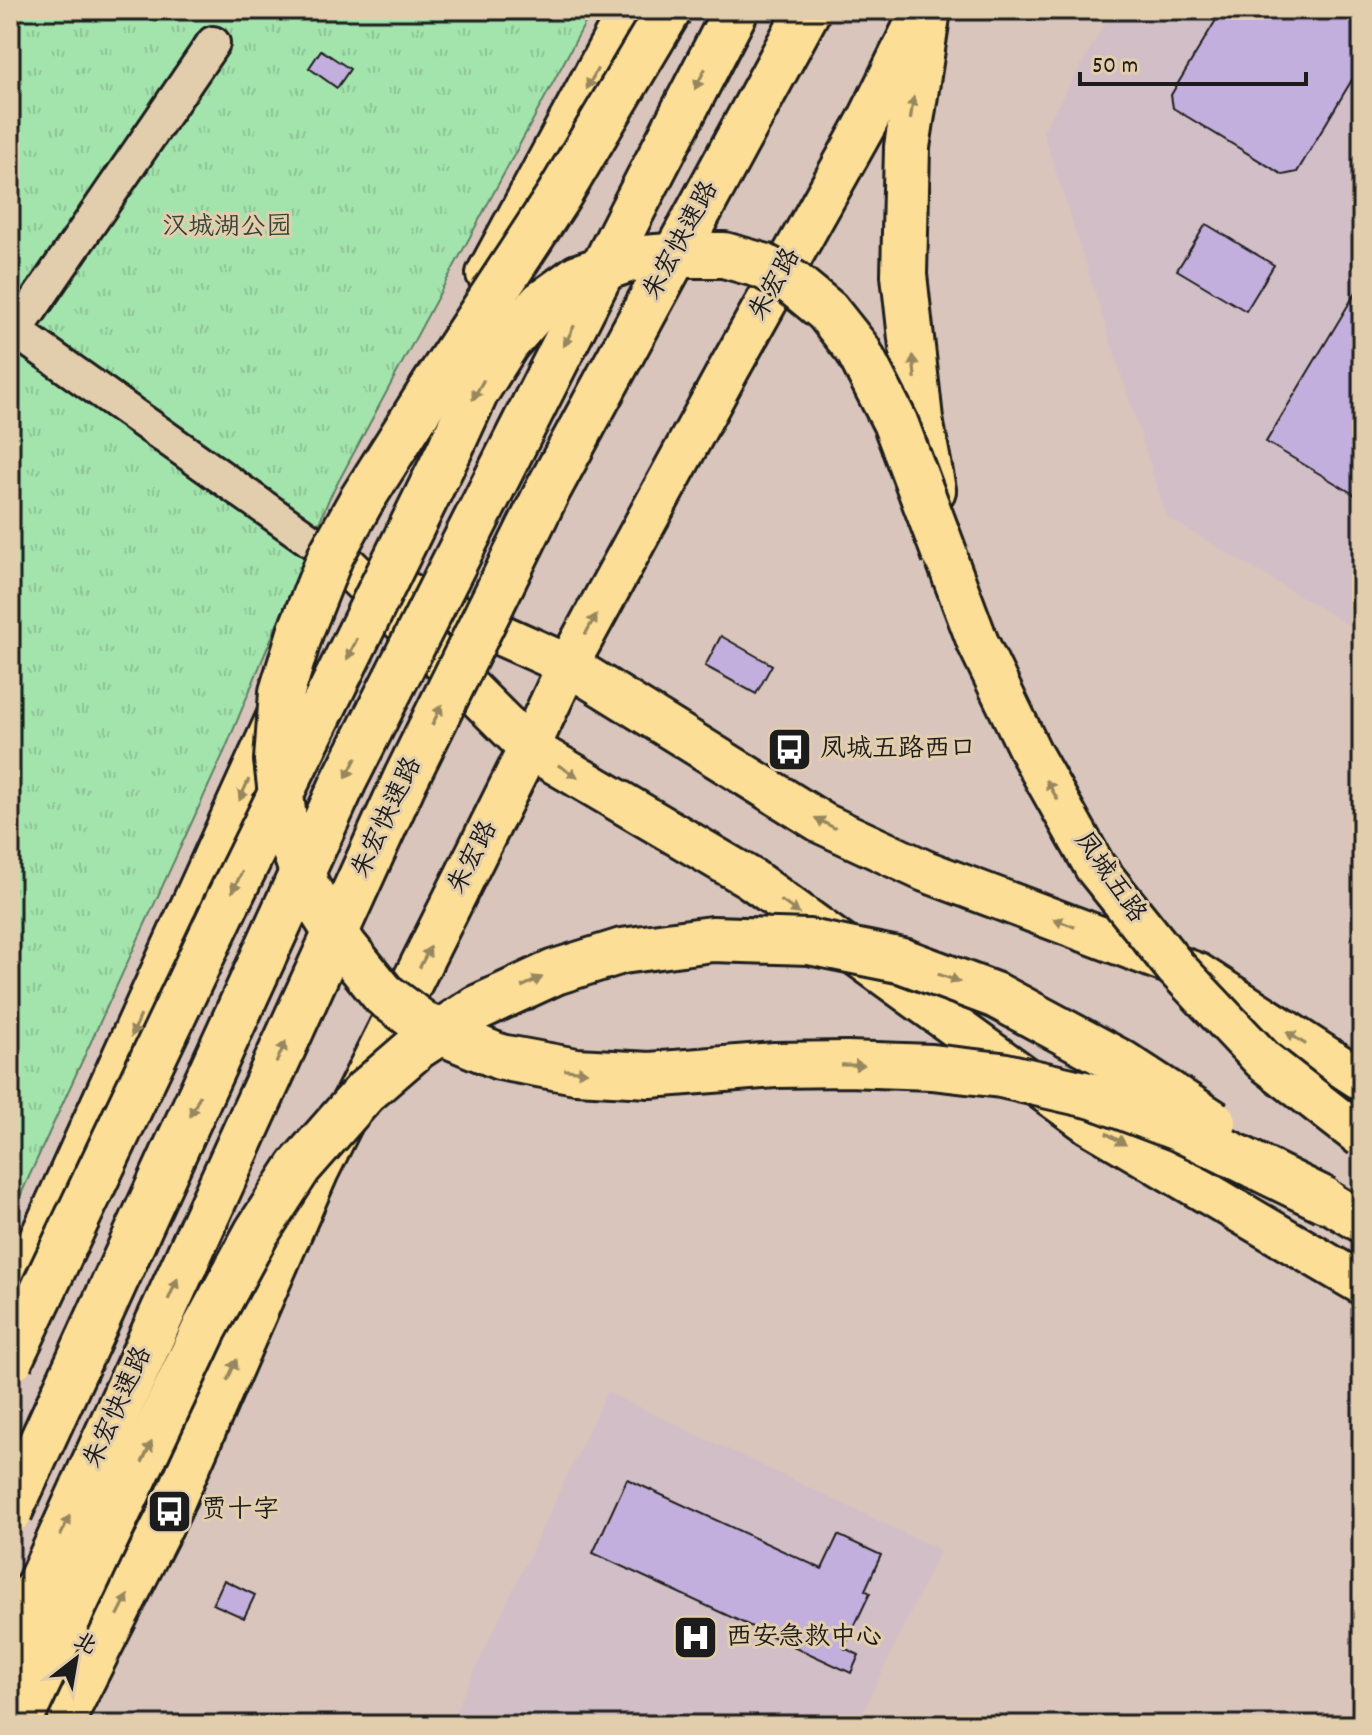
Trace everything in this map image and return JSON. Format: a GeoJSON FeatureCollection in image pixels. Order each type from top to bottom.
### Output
{"type":"FeatureCollection","features":[{"type":"Feature","properties":{"kind":"highway"},"geometry":{"type":"LineString","coordinates":[[669,10],[559,195],[435,384],[361,501],[331,555],[301,630],[282,692],[277,760],[284,820],[308,889],[345,947],[383,994],[426,1026],[500,1057],[576,1071],[650,1075],[775,1065],[847,1064],[932,1067],[1001,1075],[1093,1096],[1180,1129],[1325,1200]]}},
{"type":"Feature","properties":{"kind":"highway","name":"朱宏快速路"},"geometry":{"type":"LineString","coordinates":[[10,1511],[344,781],[736,10]]}},
{"type":"Feature","properties":{"kind":"highway","name":"朱宏快速路"},"geometry":{"type":"LineString","coordinates":[[10,1648],[412,764],[549,488],[808,10]]}},
{"type":"Feature","properties":{"kind":"highway"},"geometry":{"type":"LineString","coordinates":[[925,10],[907,147],[904,275],[920,419],[945,555]]}},
{"type":"Feature","properties":{"kind":"highway"},"geometry":{"type":"LineString","coordinates":[[10,1360],[226,905],[476,392],[507,343],[542,303],[578,277],[631,259],[724,255],[763,266],[793,283],[827,311],[858,350],[895,422],[945,555]]}},
{"type":"Feature","properties":{"kind":"highway"},"geometry":{"type":"LineString","coordinates":[[18,1725],[205,1328],[257,1232],[299,1167],[365,1092],[417,1047],[477,1008],[555,972],[622,951],[712,939],[809,942],[903,961],[997,996],[1122,1063],[1325,1200]]}},
{"type":"Feature","properties":{"kind":"main road"},"geometry":{"type":"LineString","coordinates":[[10,1305],[311,640],[485,276],[629,10]]}},
{"type":"Feature","properties":{"kind":"main road","name":"朱宏路"},"geometry":{"type":"LineString","coordinates":[[62,1725],[170,1511],[318,1171],[568,665],[867,122],[925,10]]}},
{"type":"Feature","properties":{"kind":"main road","name":"凤城五路"},"geometry":{"type":"LineString","coordinates":[[945,555],[978,643],[1032,755],[1095,867],[1176,968],[1263,1060],[1362,1137]]}},
{"type":"Feature","properties":{"kind":"main road"},"geometry":{"type":"LineString","coordinates":[[348,567],[568,665],[824,824],[925,871],[1198,974],[1362,1080]]}},
{"type":"Feature","properties":{"kind":"main road"},"geometry":{"type":"LineString","coordinates":[[348,567],[529,748],[750,878],[1090,1124],[1362,1284]]}},
{"type":"Feature","properties":{"kind":"main road"},"geometry":{"type":"LineString","coordinates":[[1325,1200],[1362,1222]]}},
{"type":"Feature","properties":{"kind":"lane"},"geometry":{"type":"LineString","coordinates":[[213,43],[13,329],[348,567]]}},
{"type":"Feature","properties":{"kind":"shaded area"},"geometry":{"type":"Polygon","coordinates":[[[1113,10],[1362,10],[1362,633],[1167,517],[1043,131],[1113,10]]]}},
{"type":"Feature","properties":{"kind":"shaded area","name":"西安急救中心"},"geometry":{"type":"Polygon","coordinates":[[[607,1392],[940,1550],[857,1725],[449,1725],[607,1392]]]}},
{"type":"Feature","properties":{"kind":"green space","name":"汉城湖公园"},"geometry":{"type":"Polygon","coordinates":[[[25,10],[592,10],[329,499],[225,750],[10,1218],[10,32],[25,10]]]}},
{"type":"Feature","properties":{"kind":"building"},"geometry":{"type":"Polygon","coordinates":[[[1222,10],[1362,10],[1362,63],[1297,172],[1283,175],[1173,108],[1171,95],[1222,10]]]}},
{"type":"Feature","properties":{"kind":"building"},"geometry":{"type":"Polygon","coordinates":[[[321,50],[350,69],[337,88],[309,68],[321,50]]]}},
{"type":"Feature","properties":{"kind":"building"},"geometry":{"type":"Polygon","coordinates":[[[1206,224],[1274,265],[1246,311],[1177,270],[1206,224]]]}},
{"type":"Feature","properties":{"kind":"building"},"geometry":{"type":"Polygon","coordinates":[[[1362,282],[1362,499],[1266,442],[1362,282]]]}},
{"type":"Feature","properties":{"kind":"building"},"geometry":{"type":"Polygon","coordinates":[[[721,636],[772,665],[756,694],[705,666],[721,636]]]}},
{"type":"Feature","properties":{"kind":"building"},"geometry":{"type":"Polygon","coordinates":[[[627,1479],[822,1569],[838,1535],[881,1555],[865,1590],[870,1593],[844,1648],[859,1655],[851,1673],[593,1553],[627,1479]]]}},
{"type":"Feature","properties":{"kind":"building"},"geometry":{"type":"Polygon","coordinates":[[[224,1580],[255,1595],[244,1618],[213,1604],[224,1580]]]}},
{"type":"Feature","properties":{"kind":"place","name":"凤城五路西口"},"geometry":{"type":"Point","coordinates":[789,750]}},
{"type":"Feature","properties":{"kind":"place","name":"贾十字"},"geometry":{"type":"Point","coordinates":[170,1511]}},
{"type":"Feature","properties":{"kind":"place","name":"西安急救中心"},"geometry":{"type":"Point","coordinates":[695,1638]}}]}
